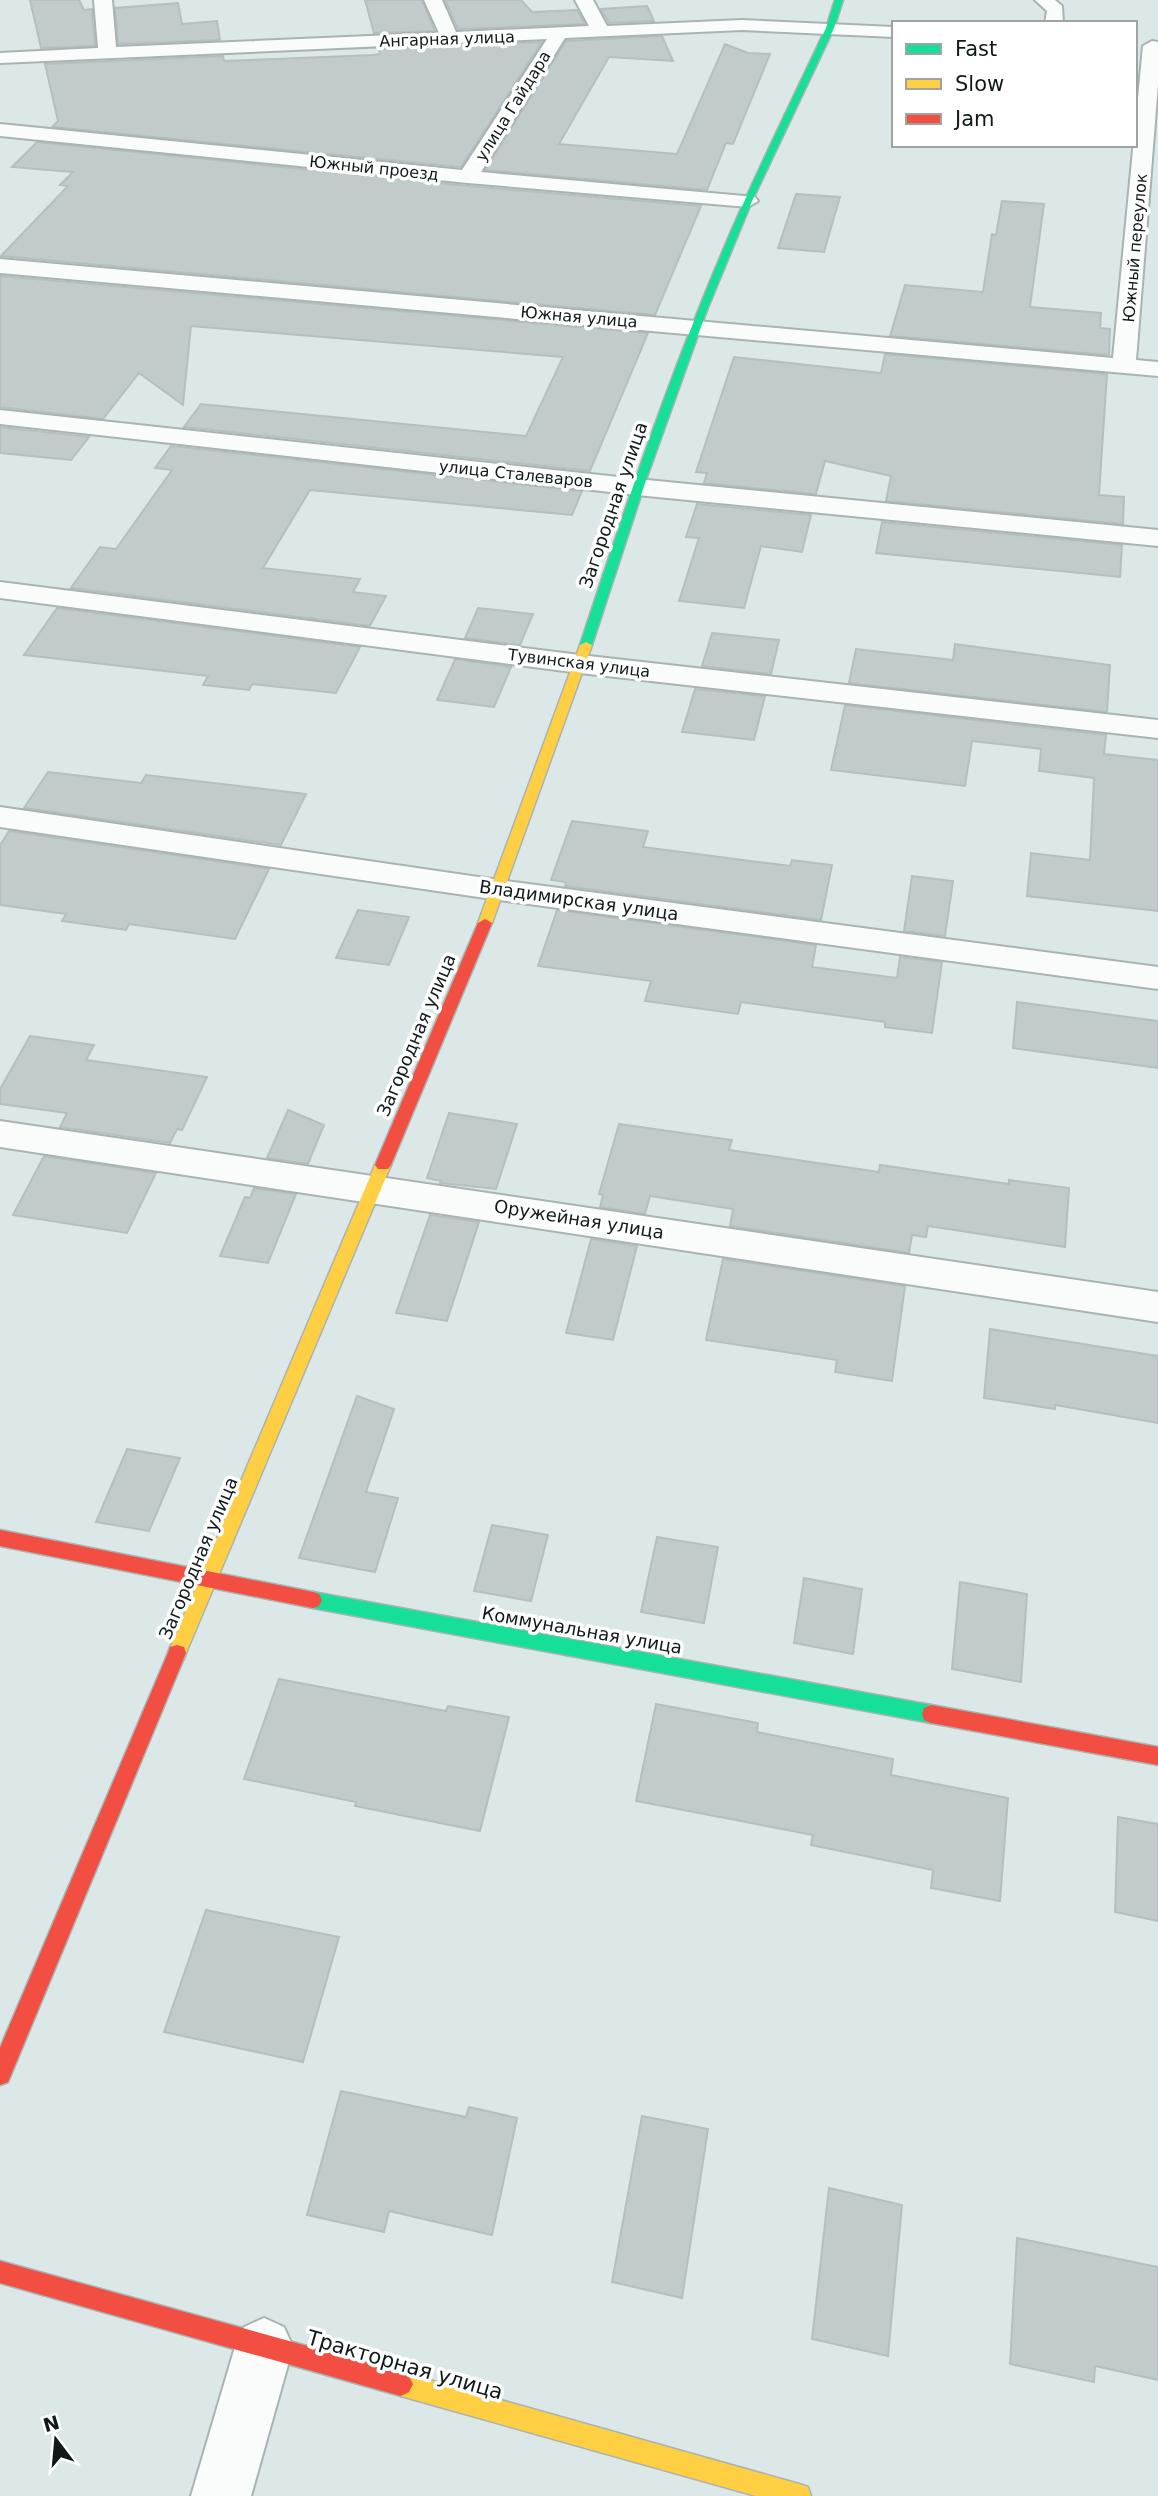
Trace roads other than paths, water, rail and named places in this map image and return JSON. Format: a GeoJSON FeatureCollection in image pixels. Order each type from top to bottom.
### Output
{"type":"FeatureCollection","features":[{"type":"Feature","properties":{"kind":"street"},"geometry":{"type":"LineString","coordinates":[[103,0],[107,53]]}},
{"type":"Feature","properties":{"kind":"street"},"geometry":{"type":"LineString","coordinates":[[433,0],[450,39]]}},
{"type":"Feature","properties":{"kind":"street"},"geometry":{"type":"LineString","coordinates":[[584,0],[601,32]]}},
{"type":"Feature","properties":{"kind":"street","name":"Загородная улица"},"geometry":{"type":"LineString","coordinates":[[0,2074],[499,890],[580,664],[638,487],[696,328],[748,201],[830,29],[839,0]]}},
{"type":"Feature","properties":{"kind":"street"},"geometry":{"type":"LineString","coordinates":[[1044,0],[1056,10],[1054,21]]}},
{"type":"Feature","properties":{"kind":"street","name":"Ангарная улица"},"geometry":{"type":"LineString","coordinates":[[0,58],[742,25],[892,32]]}},
{"type":"Feature","properties":{"kind":"street","name":"улица Гайдара"},"geometry":{"type":"LineString","coordinates":[[468,177],[558,34]]}},
{"type":"Feature","properties":{"kind":"street","name":"Южный переулок"},"geometry":{"type":"LineString","coordinates":[[1124,366],[1149,46]]}},
{"type":"Feature","properties":{"kind":"street","name":"Южный проезд"},"geometry":{"type":"LineString","coordinates":[[0,130],[468,177],[748,201]]}},
{"type":"Feature","properties":{"kind":"street","name":"Южная улица"},"geometry":{"type":"LineString","coordinates":[[0,267],[1158,369]]}},
{"type":"Feature","properties":{"kind":"street","name":"улица Сталеваров"},"geometry":{"type":"LineString","coordinates":[[0,416],[638,487],[1158,538]]}},
{"type":"Feature","properties":{"kind":"street","name":"Тувинская улица"},"geometry":{"type":"LineString","coordinates":[[0,590],[580,664],[1158,729]]}},
{"type":"Feature","properties":{"kind":"street","name":"Владимирская улица"},"geometry":{"type":"LineString","coordinates":[[0,817],[499,890],[1158,978]]}},
{"type":"Feature","properties":{"kind":"street","name":"Оружейная улица"},"geometry":{"type":"LineString","coordinates":[[0,1134],[1158,1307]]}},
{"type":"Feature","properties":{"kind":"street","name":"Коммунальная улица"},"geometry":{"type":"LineString","coordinates":[[0,1538],[209,1581],[1158,1756]]}},
{"type":"Feature","properties":{"kind":"street","name":"Тракторная улица"},"geometry":{"type":"LineString","coordinates":[[0,2272],[799,2496]]}},
{"type":"Feature","properties":{"kind":"street"},"geometry":{"type":"LineString","coordinates":[[221,2496],[264,2347]]}}]}
